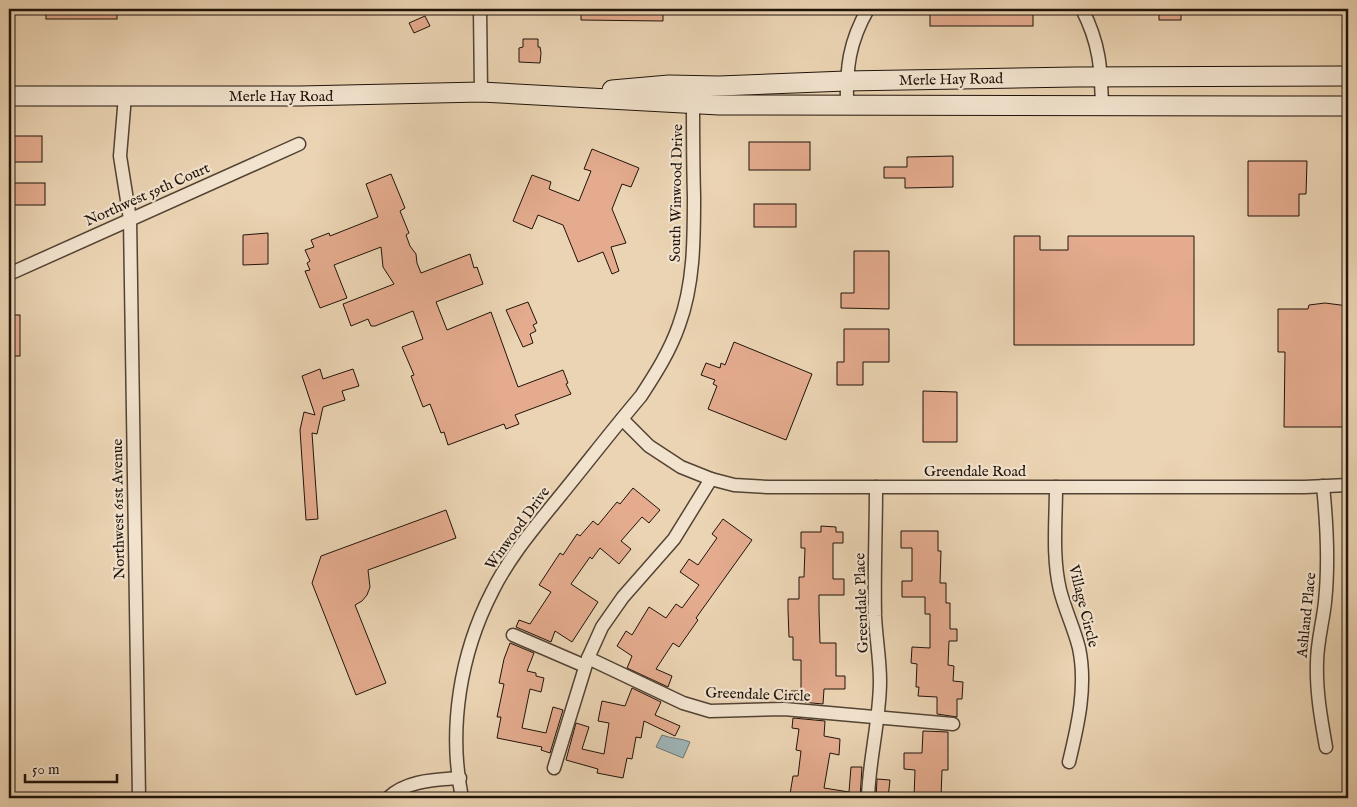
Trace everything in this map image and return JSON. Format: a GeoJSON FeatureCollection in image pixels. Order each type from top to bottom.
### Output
{"type":"FeatureCollection","features":[{"type":"Feature","properties":{"kind":"main road","name":"Merle Hay Road"},"geometry":{"type":"LineString","coordinates":[[693,95],[846,81],[1348,76]]}},
{"type":"Feature","properties":{"kind":"main road","name":"Merle Hay Road"},"geometry":{"type":"LineString","coordinates":[[9,96],[300,96],[482,92],[554,96],[693,95],[847,106],[1348,106]]}},
{"type":"Feature","properties":{"kind":"street"},"geometry":{"type":"LineString","coordinates":[[480,9],[482,92]]}},
{"type":"Feature","properties":{"kind":"street"},"geometry":{"type":"LineString","coordinates":[[847,106],[846,81],[848,57],[859,25],[868,9]]}},
{"type":"Feature","properties":{"kind":"street"},"geometry":{"type":"LineString","coordinates":[[1082,9],[1093,30],[1097,44],[1102,107]]}},
{"type":"Feature","properties":{"kind":"street","name":"South Winwood Drive"},"geometry":{"type":"LineString","coordinates":[[576,476],[656,373],[669,349],[687,298],[694,245],[693,95]]}},
{"type":"Feature","properties":{"kind":"street","name":"Northwest 61st Avenue"},"geometry":{"type":"LineString","coordinates":[[124,96],[120,156],[130,219],[139,798]]}},
{"type":"Feature","properties":{"kind":"street","name":"Northwest 59th Court"},"geometry":{"type":"LineString","coordinates":[[9,274],[299,144]]}},
{"type":"Feature","properties":{"kind":"street","name":"Greendale Road"},"geometry":{"type":"LineString","coordinates":[[622,419],[649,446],[681,467],[711,479],[734,485],[768,487],[1348,485]]}},
{"type":"Feature","properties":{"kind":"street","name":"Winwood Drive"},"geometry":{"type":"LineString","coordinates":[[462,798],[457,748],[457,720],[468,654],[482,614],[492,591],[509,562],[576,476]]}},
{"type":"Feature","properties":{"kind":"street"},"geometry":{"type":"LineString","coordinates":[[554,768],[587,662],[602,628],[614,608],[674,539],[711,479]]}},
{"type":"Feature","properties":{"kind":"street","name":"Ashland Place"},"geometry":{"type":"LineString","coordinates":[[1322,486],[1327,558],[1325,603],[1319,634],[1317,663],[1318,692],[1326,747]]}},
{"type":"Feature","properties":{"kind":"street","name":"Greendale Place"},"geometry":{"type":"LineString","coordinates":[[868,798],[872,751],[878,717],[880,679],[875,581],[876,487]]}},
{"type":"Feature","properties":{"kind":"street","name":"Village Circle"},"geometry":{"type":"LineString","coordinates":[[1056,487],[1056,555],[1060,590],[1079,650],[1082,689],[1077,727],[1069,762]]}},
{"type":"Feature","properties":{"kind":"street","name":"Greendale Circle"},"geometry":{"type":"LineString","coordinates":[[513,635],[587,662],[683,703],[710,711],[784,709],[878,717]]}},
{"type":"Feature","properties":{"kind":"street"},"geometry":{"type":"LineString","coordinates":[[878,717],[953,724]]}},
{"type":"Feature","properties":{"kind":"street"},"geometry":{"type":"LineString","coordinates":[[388,798],[414,783],[460,778]]}},
{"type":"Feature","properties":{"kind":"water"},"geometry":{"type":"Polygon","coordinates":[[[662,735],[690,742],[683,758],[656,747],[662,735]]]}},
{"type":"Feature","properties":{"kind":"building"},"geometry":{"type":"Polygon","coordinates":[[[46,9],[117,9],[117,19],[46,19],[46,9]]]}},
{"type":"Feature","properties":{"kind":"building"},"geometry":{"type":"Polygon","coordinates":[[[581,9],[663,9],[663,21],[581,20],[581,9]]]}},
{"type":"Feature","properties":{"kind":"building"},"geometry":{"type":"Polygon","coordinates":[[[930,9],[1033,9],[1033,26],[930,26],[930,9]]]}},
{"type":"Feature","properties":{"kind":"building"},"geometry":{"type":"Polygon","coordinates":[[[1159,9],[1181,9],[1181,20],[1159,20],[1159,9]]]}},
{"type":"Feature","properties":{"kind":"building"},"geometry":{"type":"Polygon","coordinates":[[[425,16],[430,26],[414,33],[409,23],[425,16]]]}},
{"type":"Feature","properties":{"kind":"building"},"geometry":{"type":"Polygon","coordinates":[[[523,39],[538,39],[538,47],[540,47],[541,53],[540,63],[519,62],[519,48],[523,47],[523,39]]]}},
{"type":"Feature","properties":{"kind":"building"},"geometry":{"type":"Polygon","coordinates":[[[9,136],[42,136],[42,162],[9,162],[9,136]]]}},
{"type":"Feature","properties":{"kind":"building"},"geometry":{"type":"Polygon","coordinates":[[[749,142],[810,142],[810,170],[749,170],[749,142]]]}},
{"type":"Feature","properties":{"kind":"building"},"geometry":{"type":"Polygon","coordinates":[[[592,149],[639,168],[631,187],[622,184],[612,209],[626,243],[611,247],[619,271],[612,274],[603,252],[578,262],[563,225],[538,215],[532,229],[513,221],[532,175],[551,182],[549,189],[579,201],[591,171],[584,169],[592,149]]]}},
{"type":"Feature","properties":{"kind":"building"},"geometry":{"type":"Polygon","coordinates":[[[953,156],[953,187],[905,188],[905,178],[884,178],[884,167],[907,167],[907,157],[953,156]]]}},
{"type":"Feature","properties":{"kind":"building"},"geometry":{"type":"Polygon","coordinates":[[[1248,161],[1307,161],[1306,194],[1299,194],[1299,216],[1248,216],[1248,161]]]}},
{"type":"Feature","properties":{"kind":"building"},"geometry":{"type":"Polygon","coordinates":[[[391,174],[405,208],[400,211],[409,233],[406,235],[410,246],[416,254],[421,273],[470,254],[474,268],[477,267],[483,284],[436,302],[447,330],[491,312],[518,387],[563,370],[568,383],[566,384],[571,394],[515,415],[519,424],[506,429],[504,424],[448,445],[444,432],[441,433],[430,404],[423,407],[411,376],[414,375],[402,347],[423,339],[413,311],[375,326],[371,326],[368,319],[351,326],[343,304],[394,284],[383,267],[381,247],[334,265],[347,298],[320,308],[305,271],[310,270],[307,263],[310,261],[305,250],[314,247],[311,240],[329,233],[330,236],[378,217],[366,184],[391,174]]]}},
{"type":"Feature","properties":{"kind":"building"},"geometry":{"type":"Polygon","coordinates":[[[9,183],[45,183],[45,205],[9,205],[9,183]]]}},
{"type":"Feature","properties":{"kind":"building"},"geometry":{"type":"Polygon","coordinates":[[[754,204],[796,204],[796,227],[754,227],[754,204]]]}},
{"type":"Feature","properties":{"kind":"building"},"geometry":{"type":"Polygon","coordinates":[[[268,233],[268,264],[243,265],[243,235],[268,233]]]}},
{"type":"Feature","properties":{"kind":"building"},"geometry":{"type":"Polygon","coordinates":[[[1014,236],[1040,236],[1040,250],[1068,250],[1068,236],[1194,236],[1194,345],[1014,345],[1014,236]]]}},
{"type":"Feature","properties":{"kind":"building"},"geometry":{"type":"Polygon","coordinates":[[[854,251],[889,251],[889,309],[841,308],[841,293],[854,293],[854,251]]]}},
{"type":"Feature","properties":{"kind":"building"},"geometry":{"type":"Polygon","coordinates":[[[528,302],[537,323],[533,325],[536,331],[530,334],[533,343],[523,347],[506,310],[528,302]]]}},
{"type":"Feature","properties":{"kind":"building"},"geometry":{"type":"Polygon","coordinates":[[[1325,303],[1348,306],[1348,427],[1284,427],[1285,352],[1278,352],[1278,309],[1308,309],[1309,305],[1325,303]]]}},
{"type":"Feature","properties":{"kind":"building"},"geometry":{"type":"Polygon","coordinates":[[[9,315],[20,315],[20,356],[9,356],[9,315]]]}},
{"type":"Feature","properties":{"kind":"building"},"geometry":{"type":"Polygon","coordinates":[[[844,329],[889,329],[889,362],[863,362],[863,385],[837,385],[837,362],[844,362],[844,329]]]}},
{"type":"Feature","properties":{"kind":"building"},"geometry":{"type":"Polygon","coordinates":[[[734,342],[812,374],[786,440],[708,409],[717,386],[713,384],[715,380],[701,375],[706,363],[720,368],[721,363],[725,365],[734,342]]]}},
{"type":"Feature","properties":{"kind":"building"},"geometry":{"type":"Polygon","coordinates":[[[320,369],[323,379],[353,369],[359,386],[342,391],[345,400],[323,407],[317,434],[312,433],[318,519],[306,520],[300,430],[304,412],[315,415],[302,376],[320,369]]]}},
{"type":"Feature","properties":{"kind":"building"},"geometry":{"type":"Polygon","coordinates":[[[923,391],[957,392],[957,442],[923,442],[923,391]]]}},
{"type":"Feature","properties":{"kind":"building"},"geometry":{"type":"Polygon","coordinates":[[[633,488],[660,510],[649,523],[642,517],[621,541],[631,549],[619,564],[600,548],[592,559],[590,557],[571,584],[598,602],[572,642],[555,631],[551,642],[516,627],[519,620],[530,624],[551,592],[539,585],[560,553],[563,555],[577,534],[580,536],[593,521],[598,525],[617,502],[620,504],[633,488]]]}},
{"type":"Feature","properties":{"kind":"building"},"geometry":{"type":"Polygon","coordinates":[[[446,510],[456,538],[368,570],[370,587],[362,601],[355,605],[386,683],[356,695],[312,583],[321,556],[446,510]]]}},
{"type":"Feature","properties":{"kind":"building"},"geometry":{"type":"Polygon","coordinates":[[[723,519],[752,540],[696,618],[698,620],[679,647],[673,643],[656,669],[672,676],[668,687],[627,668],[632,656],[617,646],[626,631],[632,635],[649,607],[666,618],[676,604],[682,608],[699,585],[680,572],[689,559],[698,565],[717,538],[712,534],[723,519]]]}},
{"type":"Feature","properties":{"kind":"building"},"geometry":{"type":"Polygon","coordinates":[[[821,526],[836,527],[836,532],[843,532],[843,543],[833,543],[833,579],[844,579],[844,595],[819,595],[820,643],[836,643],[836,676],[845,676],[845,689],[824,689],[823,704],[790,701],[791,691],[801,691],[801,660],[793,660],[793,637],[789,637],[788,610],[788,599],[799,599],[799,577],[804,577],[805,548],[801,548],[801,532],[821,532],[821,526]]]}},
{"type":"Feature","properties":{"kind":"building"},"geometry":{"type":"Polygon","coordinates":[[[901,531],[938,531],[938,551],[941,551],[940,583],[946,583],[946,603],[950,603],[950,629],[957,629],[957,641],[949,641],[948,665],[954,666],[953,681],[963,682],[962,699],[957,699],[957,717],[937,714],[937,697],[918,696],[919,687],[916,687],[917,664],[911,663],[912,647],[930,648],[930,614],[925,614],[925,597],[902,597],[902,581],[912,581],[912,548],[901,548],[901,531]]]}},
{"type":"Feature","properties":{"kind":"building"},"geometry":{"type":"Polygon","coordinates":[[[510,643],[534,653],[527,671],[536,673],[536,676],[544,678],[541,692],[530,689],[522,728],[546,733],[553,707],[563,710],[550,753],[541,750],[542,747],[497,738],[501,717],[497,717],[504,684],[499,683],[504,659],[510,643]]]}},
{"type":"Feature","properties":{"kind":"building"},"geometry":{"type":"Polygon","coordinates":[[[632,688],[661,702],[655,715],[680,726],[675,736],[644,721],[641,738],[636,737],[632,759],[627,758],[623,778],[597,773],[598,769],[566,760],[576,723],[589,727],[582,749],[604,754],[609,723],[598,721],[602,701],[625,706],[632,688]]]}},
{"type":"Feature","properties":{"kind":"building"},"geometry":{"type":"Polygon","coordinates":[[[793,718],[825,721],[824,736],[840,739],[839,755],[830,753],[824,788],[849,792],[851,767],[862,767],[860,798],[811,798],[790,794],[793,776],[798,776],[801,751],[796,750],[799,729],[792,728],[793,718]]]}},
{"type":"Feature","properties":{"kind":"building"},"geometry":{"type":"Polygon","coordinates":[[[923,731],[948,732],[948,770],[942,770],[941,798],[914,798],[915,770],[904,769],[904,753],[922,753],[923,731]]]}},
{"type":"Feature","properties":{"kind":"building"},"geometry":{"type":"Polygon","coordinates":[[[877,779],[890,780],[888,798],[876,798],[877,779]]]}}]}
